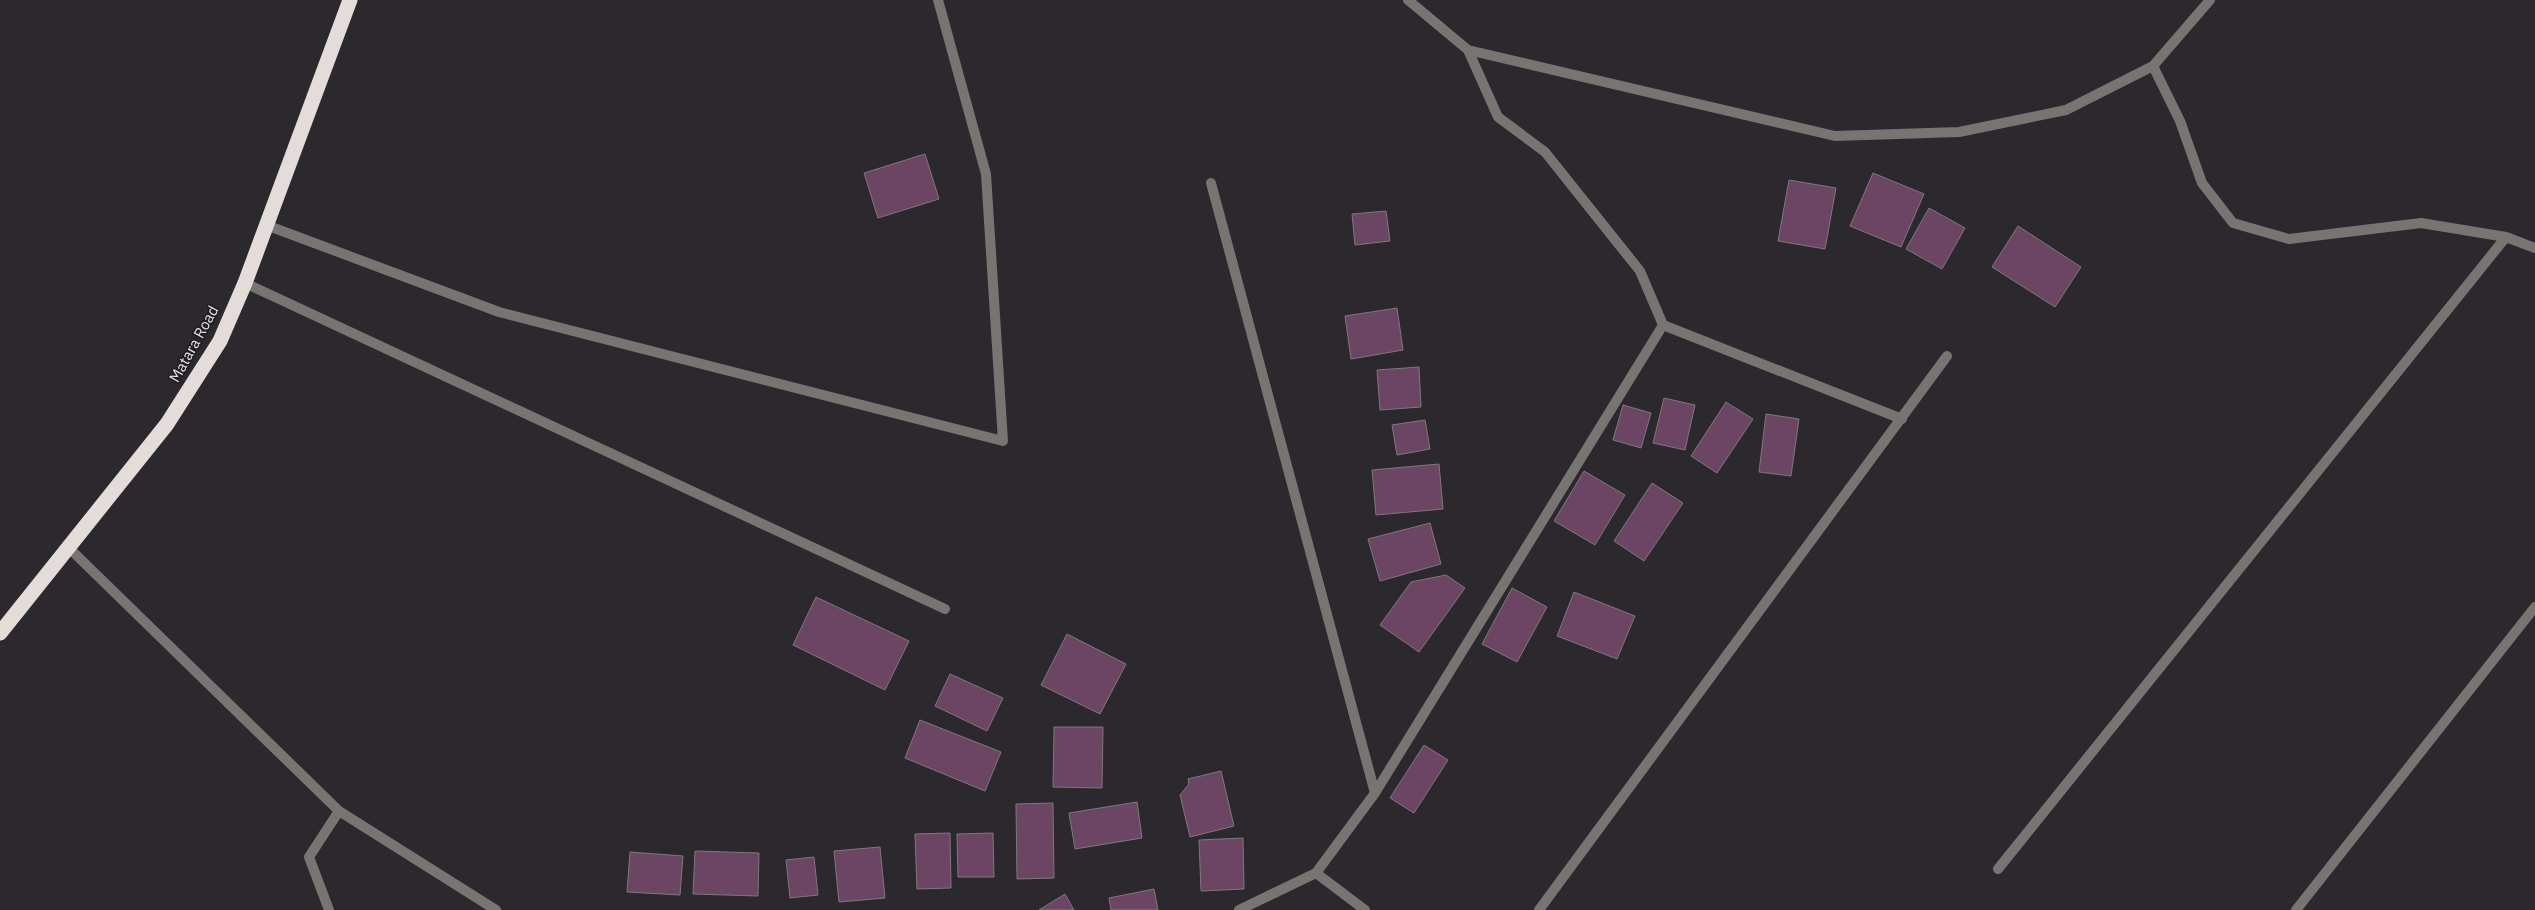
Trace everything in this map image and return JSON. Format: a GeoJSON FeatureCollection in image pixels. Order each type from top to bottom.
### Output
{"type":"FeatureCollection","features":[{"type":"Feature","properties":{"kind":"highway","name":"Matara Road"},"geometry":{"type":"LineString","coordinates":[[0,633],[70,548],[167,424],[220,341],[245,283],[350,0]]}},
{"type":"Feature","properties":{"kind":"street"},"geometry":{"type":"LineString","coordinates":[[266,225],[500,312],[1003,441],[986,174],[938,0]]}},
{"type":"Feature","properties":{"kind":"street"},"geometry":{"type":"LineString","coordinates":[[1408,0],[1468,50],[1498,117],[1545,152],[1640,271],[1663,325],[1902,419]]}},
{"type":"Feature","properties":{"kind":"street"},"geometry":{"type":"LineString","coordinates":[[1468,50],[1835,136],[1959,132],[2066,110],[2153,66],[2210,0]]}},
{"type":"Feature","properties":{"kind":"street"},"geometry":{"type":"LineString","coordinates":[[2153,66],[2180,121],[2202,183],[2233,223],[2289,240],[2421,223],[2506,237],[2535,248]]}},
{"type":"Feature","properties":{"kind":"street"},"geometry":{"type":"LineString","coordinates":[[1211,183],[1375,793]]}},
{"type":"Feature","properties":{"kind":"street"},"geometry":{"type":"LineString","coordinates":[[1998,869],[2506,237]]}},
{"type":"Feature","properties":{"kind":"street"},"geometry":{"type":"LineString","coordinates":[[245,283],[945,608]]}},
{"type":"Feature","properties":{"kind":"street"},"geometry":{"type":"LineString","coordinates":[[1239,910],[1316,874],[1375,793],[1663,325]]}},
{"type":"Feature","properties":{"kind":"street"},"geometry":{"type":"LineString","coordinates":[[1539,910],[1947,356]]}},
{"type":"Feature","properties":{"kind":"street"},"geometry":{"type":"LineString","coordinates":[[70,548],[339,811],[496,910]]}},
{"type":"Feature","properties":{"kind":"street"},"geometry":{"type":"LineString","coordinates":[[2296,910],[2535,607]]}},
{"type":"Feature","properties":{"kind":"street"},"geometry":{"type":"LineString","coordinates":[[329,910],[309,857],[339,811]]}},
{"type":"Feature","properties":{"kind":"street"},"geometry":{"type":"LineString","coordinates":[[1316,874],[1365,910]]}},
{"type":"Feature","properties":{"kind":"building"},"geometry":{"type":"Polygon","coordinates":[[[925,154],[939,199],[878,218],[864,173],[925,154]]]}},
{"type":"Feature","properties":{"kind":"building"},"geometry":{"type":"Polygon","coordinates":[[[1873,173],[1924,194],[1901,247],[1850,226],[1873,173]]]}},
{"type":"Feature","properties":{"kind":"building"},"geometry":{"type":"Polygon","coordinates":[[[1789,180],[1836,188],[1825,249],[1778,241],[1789,180]]]}},
{"type":"Feature","properties":{"kind":"building"},"geometry":{"type":"Polygon","coordinates":[[[1929,208],[1965,228],[1942,269],[1906,249],[1929,208]]]}},
{"type":"Feature","properties":{"kind":"building"},"geometry":{"type":"Polygon","coordinates":[[[1386,211],[1390,241],[1355,245],[1352,214],[1386,211]]]}},
{"type":"Feature","properties":{"kind":"building"},"geometry":{"type":"Polygon","coordinates":[[[2018,226],[2081,267],[2055,307],[1992,267],[2018,226]]]}},
{"type":"Feature","properties":{"kind":"building"},"geometry":{"type":"Polygon","coordinates":[[[1397,308],[1403,350],[1351,359],[1345,316],[1397,308]]]}},
{"type":"Feature","properties":{"kind":"building"},"geometry":{"type":"Polygon","coordinates":[[[1419,367],[1421,407],[1380,410],[1377,370],[1419,367]]]}},
{"type":"Feature","properties":{"kind":"building"},"geometry":{"type":"Polygon","coordinates":[[[1664,398],[1695,405],[1685,450],[1653,443],[1664,398]]]}},
{"type":"Feature","properties":{"kind":"building"},"geometry":{"type":"Polygon","coordinates":[[[1726,402],[1753,419],[1717,473],[1691,456],[1726,402]]]}},
{"type":"Feature","properties":{"kind":"building"},"geometry":{"type":"Polygon","coordinates":[[[1623,405],[1651,413],[1641,448],[1613,440],[1623,405]]]}},
{"type":"Feature","properties":{"kind":"building"},"geometry":{"type":"Polygon","coordinates":[[[1766,414],[1799,419],[1791,476],[1759,472],[1766,414]]]}},
{"type":"Feature","properties":{"kind":"building"},"geometry":{"type":"Polygon","coordinates":[[[1425,420],[1430,449],[1397,455],[1392,425],[1425,420]]]}},
{"type":"Feature","properties":{"kind":"building"},"geometry":{"type":"Polygon","coordinates":[[[1439,464],[1443,509],[1376,515],[1372,470],[1439,464]]]}},
{"type":"Feature","properties":{"kind":"building"},"geometry":{"type":"Polygon","coordinates":[[[1584,471],[1625,495],[1595,545],[1554,521],[1584,471]]]}},
{"type":"Feature","properties":{"kind":"building"},"geometry":{"type":"Polygon","coordinates":[[[1652,483],[1683,503],[1644,561],[1614,541],[1652,483]]]}},
{"type":"Feature","properties":{"kind":"building"},"geometry":{"type":"Polygon","coordinates":[[[1430,523],[1441,564],[1380,581],[1368,539],[1430,523]]]}},
{"type":"Feature","properties":{"kind":"building"},"geometry":{"type":"Polygon","coordinates":[[[1446,575],[1465,588],[1419,652],[1380,625],[1411,582],[1446,575]]]}},
{"type":"Feature","properties":{"kind":"building"},"geometry":{"type":"Polygon","coordinates":[[[1512,588],[1547,607],[1517,662],[1482,644],[1512,588]]]}},
{"type":"Feature","properties":{"kind":"building"},"geometry":{"type":"Polygon","coordinates":[[[1574,592],[1635,616],[1617,659],[1557,636],[1574,592]]]}},
{"type":"Feature","properties":{"kind":"building"},"geometry":{"type":"Polygon","coordinates":[[[816,597],[909,641],[885,690],[793,645],[816,597]]]}},
{"type":"Feature","properties":{"kind":"building"},"geometry":{"type":"Polygon","coordinates":[[[1067,634],[1126,664],[1100,714],[1041,685],[1067,634]]]}},
{"type":"Feature","properties":{"kind":"building"},"geometry":{"type":"Polygon","coordinates":[[[950,674],[1003,698],[987,731],[935,706],[950,674]]]}},
{"type":"Feature","properties":{"kind":"building"},"geometry":{"type":"Polygon","coordinates":[[[920,720],[1001,752],[985,791],[905,758],[920,720]]]}},
{"type":"Feature","properties":{"kind":"building"},"geometry":{"type":"Polygon","coordinates":[[[1054,727],[1103,727],[1102,788],[1053,787],[1054,727]]]}},
{"type":"Feature","properties":{"kind":"building"},"geometry":{"type":"Polygon","coordinates":[[[1424,745],[1448,760],[1414,813],[1390,798],[1424,745]]]}},
{"type":"Feature","properties":{"kind":"building"},"geometry":{"type":"Polygon","coordinates":[[[1221,771],[1234,826],[1190,837],[1180,795],[1189,784],[1188,779],[1221,771]]]}},
{"type":"Feature","properties":{"kind":"building"},"geometry":{"type":"Polygon","coordinates":[[[1137,802],[1142,838],[1075,849],[1069,813],[1137,802]]]}},
{"type":"Feature","properties":{"kind":"building"},"geometry":{"type":"Polygon","coordinates":[[[1053,803],[1054,878],[1017,879],[1016,804],[1053,803]]]}},
{"type":"Feature","properties":{"kind":"building"},"geometry":{"type":"Polygon","coordinates":[[[950,833],[951,888],[917,889],[915,834],[950,833]]]}},
{"type":"Feature","properties":{"kind":"building"},"geometry":{"type":"Polygon","coordinates":[[[993,833],[994,877],[958,877],[957,834],[993,833]]]}},
{"type":"Feature","properties":{"kind":"building"},"geometry":{"type":"Polygon","coordinates":[[[1243,838],[1244,889],[1201,891],[1199,840],[1243,838]]]}},
{"type":"Feature","properties":{"kind":"building"},"geometry":{"type":"Polygon","coordinates":[[[880,847],[885,898],[839,902],[834,851],[880,847]]]}},
{"type":"Feature","properties":{"kind":"building"},"geometry":{"type":"Polygon","coordinates":[[[695,851],[759,853],[758,896],[693,894],[695,851]]]}},
{"type":"Feature","properties":{"kind":"building"},"geometry":{"type":"Polygon","coordinates":[[[630,852],[683,856],[680,895],[627,892],[630,852]]]}},
{"type":"Feature","properties":{"kind":"building"},"geometry":{"type":"Polygon","coordinates":[[[814,857],[818,895],[790,898],[786,860],[814,857]]]}},
{"type":"Feature","properties":{"kind":"building"},"geometry":{"type":"Polygon","coordinates":[[[1154,889],[1158,910],[1111,910],[1109,898],[1154,889]]]}},
{"type":"Feature","properties":{"kind":"building"},"geometry":{"type":"Polygon","coordinates":[[[1065,894],[1074,910],[1039,910],[1065,894]]]}}]}
